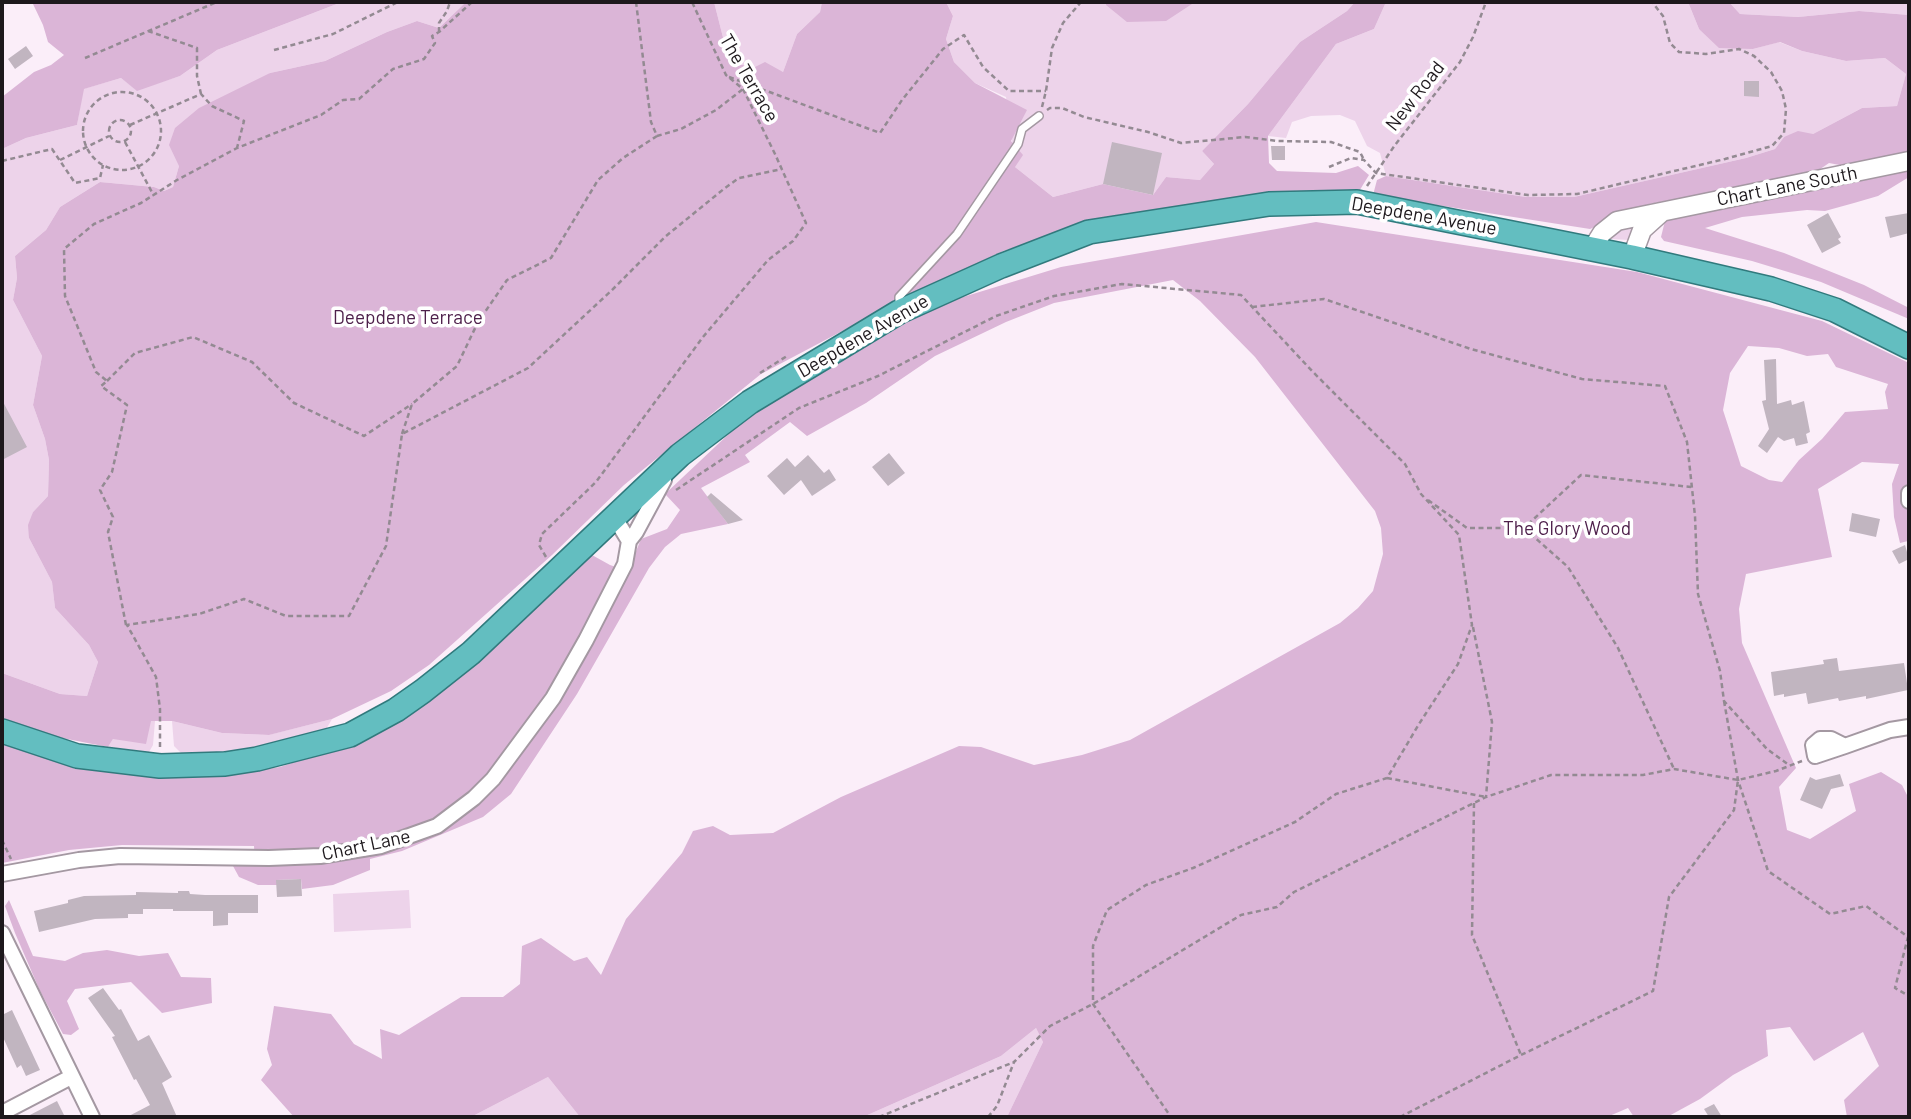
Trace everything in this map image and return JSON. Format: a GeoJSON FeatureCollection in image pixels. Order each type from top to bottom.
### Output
{"type":"FeatureCollection","features":[{"type":"Feature","properties":{"kind":"highway","name":"Deepdene Avenue"},"geometry":{"type":"LineString","coordinates":[[2,731],[77,756],[160,766],[225,764],[257,759],[350,735],[424,691],[471,653],[680,455],[750,402],[899,312],[1000,265],[1089,232],[1269,204],[1357,202],[1592,248],[1771,289],[1835,310],[1909,347]]}},
{"type":"Feature","properties":{"kind":"street","name":"Chart Lane South"},"geometry":{"type":"LineString","coordinates":[[1592,248],[1602,233],[1617,221],[1909,161]]}},
{"type":"Feature","properties":{"kind":"street"},"geometry":{"type":"LineString","coordinates":[[1632,257],[1642,230],[1665,210]]}},
{"type":"Feature","properties":{"kind":"street","name":"Chart Lane"},"geometry":{"type":"LineString","coordinates":[[2,874],[79,860],[120,856],[320,856],[381,846],[436,826],[474,798],[493,779],[553,698],[625,564],[629,541],[680,455]]}},
{"type":"Feature","properties":{"kind":"street"},"geometry":{"type":"LineString","coordinates":[[1909,493],[1909,502]]}},
{"type":"Feature","properties":{"kind":"street"},"geometry":{"type":"LineString","coordinates":[[615,518],[629,541]]}},
{"type":"Feature","properties":{"kind":"street"},"geometry":{"type":"LineString","coordinates":[[1815,756],[1813,745],[1819,739],[1832,739],[1845,746],[1890,730],[1909,727]]}},
{"type":"Feature","properties":{"kind":"street"},"geometry":{"type":"LineString","coordinates":[[2,933],[92,1117]]}},
{"type":"Feature","properties":{"kind":"street"},"geometry":{"type":"LineString","coordinates":[[2,1113],[71,1077]]}},
{"type":"Feature","properties":{"kind":"lane"},"geometry":{"type":"LineString","coordinates":[[899,312],[899,296],[957,234],[1018,144],[1022,129],[1039,116]]}},
{"type":"Feature","properties":{"kind":"path"},"geometry":{"type":"LineString","coordinates":[[85,58],[217,2]]}},
{"type":"Feature","properties":{"kind":"path"},"geometry":{"type":"LineString","coordinates":[[274,50],[333,34],[398,2]]}},
{"type":"Feature","properties":{"kind":"path"},"geometry":{"type":"LineString","coordinates":[[439,32],[439,23],[450,2]]}},
{"type":"Feature","properties":{"kind":"path"},"geometry":{"type":"LineString","coordinates":[[107,381],[96,372],[65,296],[64,249],[94,224],[154,196],[177,180],[237,148],[321,115],[343,100],[359,99],[393,69],[424,59],[435,43],[432,36],[472,2]]}},
{"type":"Feature","properties":{"kind":"path"},"geometry":{"type":"LineString","coordinates":[[636,2],[650,122],[657,136]]}},
{"type":"Feature","properties":{"kind":"path","name":"The Terrace"},"geometry":{"type":"LineString","coordinates":[[547,558],[539,545],[542,534],[596,482],[703,337],[768,260],[793,241],[806,223],[743,89],[726,75],[692,2]]}},
{"type":"Feature","properties":{"kind":"path"},"geometry":{"type":"LineString","coordinates":[[1039,116],[1046,91],[1052,48],[1063,23],[1077,4],[1082,2]]}},
{"type":"Feature","properties":{"kind":"path","name":"New Road"},"geometry":{"type":"LineString","coordinates":[[1357,202],[1395,145],[1460,62],[1486,2]]}},
{"type":"Feature","properties":{"kind":"path"},"geometry":{"type":"LineString","coordinates":[[1039,116],[1050,108],[1062,108],[1084,117],[1149,132],[1181,143],[1245,137],[1331,142],[1360,152],[1376,173],[1528,195],[1577,194],[1772,146],[1784,132],[1786,109],[1782,91],[1771,72],[1754,56],[1740,49],[1706,54],[1679,52],[1670,43],[1664,16],[1652,2]]}},
{"type":"Feature","properties":{"kind":"path"},"geometry":{"type":"LineString","coordinates":[[146,31],[197,48],[197,76],[201,94],[212,106],[244,121],[237,148]]}},
{"type":"Feature","properties":{"kind":"path"},"geometry":{"type":"LineString","coordinates":[[726,75],[880,133],[902,100],[943,49],[964,35],[983,66],[1009,91],[1046,91]]}},
{"type":"Feature","properties":{"kind":"path"},"geometry":{"type":"LineString","coordinates":[[160,766],[160,709],[156,677],[127,625],[108,532],[113,517],[100,491],[112,472],[127,405],[101,386],[135,353],[193,337],[252,362],[294,403],[364,436],[412,404],[457,366],[478,322],[507,280],[551,258],[598,180],[657,136],[681,129],[716,110],[743,89]]}},
{"type":"Feature","properties":{"kind":"path"},"geometry":{"type":"LineString","coordinates":[[126,92],[150,103],[157,114],[161,127],[160,139],[149,160],[139,166],[126,170],[103,165],[93,157],[87,147],[83,133],[85,120],[100,99],[113,93],[126,92]]}},
{"type":"Feature","properties":{"kind":"path"},"geometry":{"type":"LineString","coordinates":[[130,125],[201,94]]}},
{"type":"Feature","properties":{"kind":"path"},"geometry":{"type":"LineString","coordinates":[[109,136],[109,128],[113,122],[124,121],[130,125]]}},
{"type":"Feature","properties":{"kind":"path"},"geometry":{"type":"LineString","coordinates":[[109,136],[118,143],[125,142],[131,136],[130,125]]}},
{"type":"Feature","properties":{"kind":"path"},"geometry":{"type":"LineString","coordinates":[[60,160],[109,136]]}},
{"type":"Feature","properties":{"kind":"path"},"geometry":{"type":"LineString","coordinates":[[125,142],[154,196]]}},
{"type":"Feature","properties":{"kind":"path"},"geometry":{"type":"LineString","coordinates":[[2,161],[52,149],[75,183],[100,178],[103,165]]}},
{"type":"Feature","properties":{"kind":"path"},"geometry":{"type":"LineString","coordinates":[[1329,167],[1351,158],[1364,160]]}},
{"type":"Feature","properties":{"kind":"path"},"geometry":{"type":"LineString","coordinates":[[402,434],[528,368],[666,236],[725,188],[739,178],[782,169]]}},
{"type":"Feature","properties":{"kind":"path"},"geometry":{"type":"LineString","coordinates":[[649,505],[670,494],[799,408],[878,376],[996,316],[1054,296],[1122,284],[1241,295],[1405,464],[1420,494],[1459,535],[1472,625],[1492,722],[1486,797]]}},
{"type":"Feature","properties":{"kind":"path"},"geometry":{"type":"LineString","coordinates":[[1252,307],[1324,299],[1471,349],[1582,379],[1665,386],[1687,442],[1698,594],[1720,671],[1738,780],[1768,871],[1830,914],[1866,906],[1908,937],[1895,988],[1909,996]]}},
{"type":"Feature","properties":{"kind":"path"},"geometry":{"type":"LineString","coordinates":[[127,625],[199,614],[244,599],[286,616],[349,616],[386,546],[402,434],[412,404]]}},
{"type":"Feature","properties":{"kind":"path"},"geometry":{"type":"LineString","coordinates":[[1420,494],[1467,528],[1524,527],[1581,475],[1691,487]]}},
{"type":"Feature","properties":{"kind":"path"},"geometry":{"type":"LineString","coordinates":[[1524,527],[1568,566],[1618,648],[1674,769]]}},
{"type":"Feature","properties":{"kind":"path"},"geometry":{"type":"LineString","coordinates":[[1387,778],[1458,664],[1472,625]]}},
{"type":"Feature","properties":{"kind":"path"},"geometry":{"type":"LineString","coordinates":[[1724,701],[1766,749],[1789,765]]}},
{"type":"Feature","properties":{"kind":"path"},"geometry":{"type":"LineString","coordinates":[[879,1117],[1014,1062],[1050,1026],[1093,1004],[1241,915],[1277,907],[1294,892],[1486,797],[1551,775],[1643,775],[1674,769],[1738,780],[1815,756]]}},
{"type":"Feature","properties":{"kind":"path"},"geometry":{"type":"LineString","coordinates":[[1171,1117],[1093,1004],[1093,946],[1107,910],[1146,885],[1193,868],[1295,822],[1336,794],[1387,778],[1486,797]]}},
{"type":"Feature","properties":{"kind":"path"},"geometry":{"type":"LineString","coordinates":[[1399,1117],[1653,991],[1669,897],[1734,810],[1738,780]]}},
{"type":"Feature","properties":{"kind":"path"},"geometry":{"type":"LineString","coordinates":[[1474,803],[1472,935],[1521,1055]]}},
{"type":"Feature","properties":{"kind":"path"},"geometry":{"type":"LineString","coordinates":[[2,841],[11,857]]}},
{"type":"Feature","properties":{"kind":"path"},"geometry":{"type":"LineString","coordinates":[[988,1117],[997,1107],[1014,1062]]}},
{"type":"Feature","properties":{"kind":"shaded area"},"geometry":{"type":"Polygon","coordinates":[[[342,2],[466,2],[439,28],[417,21],[325,61],[270,73],[179,166],[173,187],[164,191],[154,187],[100,182],[60,207],[46,230],[15,256],[17,278],[13,300],[42,356],[33,405],[49,460],[48,496],[33,512],[29,538],[52,582],[55,608],[89,645],[98,662],[87,696],[60,694],[2,673],[2,149],[26,138],[77,125],[83,89],[121,78],[137,90],[180,76],[217,50],[342,2]]]}},
{"type":"Feature","properties":{"kind":"shaded area"},"geometry":{"type":"Polygon","coordinates":[[[714,2],[822,2],[820,12],[797,34],[783,72],[729,61],[714,2]]]}},
{"type":"Feature","properties":{"kind":"shaded area"},"geometry":{"type":"Polygon","coordinates":[[[946,2],[1355,2],[1347,11],[1300,42],[1248,104],[1202,151],[1214,164],[1200,180],[1166,177],[1153,195],[1103,184],[1053,197],[1015,167],[1006,97],[975,83],[954,62],[946,39],[953,16],[946,2]]]}},
{"type":"Feature","properties":{"kind":"shaded area"},"geometry":{"type":"Polygon","coordinates":[[[1386,2],[1688,2],[1699,29],[1753,49],[1779,42],[1802,51],[1846,61],[1885,58],[1906,74],[1897,106],[1862,108],[1813,134],[1784,137],[1775,149],[1746,158],[1574,197],[1526,197],[1386,176],[1380,153],[1367,146],[1355,121],[1340,115],[1311,116],[1292,122],[1286,138],[1268,136],[1336,44],[1374,29],[1386,2]]]}},
{"type":"Feature","properties":{"kind":"shaded area"},"geometry":{"type":"Polygon","coordinates":[[[1729,2],[1909,2],[1909,15],[1859,11],[1798,17],[1740,14],[1729,2]]]}},
{"type":"Feature","properties":{"kind":"shaded area"},"geometry":{"type":"Polygon","coordinates":[[[1636,223],[1629,240],[1612,239],[1614,231],[1636,223]]]}},
{"type":"Feature","properties":{"kind":"shaded area"},"geometry":{"type":"Polygon","coordinates":[[[332,719],[325,731],[256,750],[196,755],[182,754],[174,746],[172,721],[222,733],[268,735],[332,719]]]}},
{"type":"Feature","properties":{"kind":"shaded area"},"geometry":{"type":"Polygon","coordinates":[[[155,721],[153,745],[149,752],[108,747],[113,739],[155,721]]]}},
{"type":"Feature","properties":{"kind":"shaded area"},"geometry":{"type":"Polygon","coordinates":[[[409,890],[411,928],[334,932],[333,894],[409,890]]]}},
{"type":"Feature","properties":{"kind":"shaded area"},"geometry":{"type":"Polygon","coordinates":[[[1036,1028],[1043,1042],[1007,1117],[863,1117],[1001,1056],[1036,1028]]]}},
{"type":"Feature","properties":{"kind":"shaded area"},"geometry":{"type":"Polygon","coordinates":[[[548,1077],[580,1117],[471,1117],[548,1077]]]}},
{"type":"Feature","properties":{"kind":"green space"},"geometry":{"type":"Polygon","coordinates":[[[15,2],[342,2],[217,50],[180,76],[137,91],[121,78],[84,89],[77,125],[26,138],[2,149],[2,97],[34,72],[51,65],[64,55],[48,42],[33,4],[15,2]]]}},
{"type":"Feature","properties":{"kind":"green space","name":"Deepdene Terrace"},"geometry":{"type":"Polygon","coordinates":[[[466,2],[714,2],[729,61],[753,68],[765,62],[783,72],[797,34],[820,12],[822,2],[946,2],[953,16],[946,39],[954,62],[975,83],[1027,110],[1011,141],[1023,155],[1015,167],[1053,197],[1103,184],[1153,195],[1166,177],[1200,180],[1214,164],[1202,151],[1248,104],[1300,42],[1347,11],[1355,2],[1386,2],[1374,29],[1336,44],[1268,136],[1269,163],[1277,171],[1336,173],[1358,166],[1369,175],[1355,198],[1093,223],[1003,251],[899,301],[761,374],[624,485],[552,555],[429,665],[391,691],[332,719],[269,735],[222,733],[172,721],[151,721],[146,744],[113,739],[108,747],[62,738],[19,726],[2,718],[2,673],[60,694],[87,696],[98,662],[89,645],[55,608],[52,582],[29,538],[28,525],[33,512],[48,496],[49,460],[33,405],[42,356],[13,300],[17,278],[15,256],[46,230],[60,207],[100,182],[154,187],[164,191],[173,187],[179,166],[169,145],[175,128],[199,108],[270,73],[325,61],[417,21],[439,28],[466,2]]]}},
{"type":"Feature","properties":{"kind":"green space"},"geometry":{"type":"Polygon","coordinates":[[[1106,2],[1195,2],[1166,21],[1127,22],[1106,5],[1106,2]]]}},
{"type":"Feature","properties":{"kind":"green space"},"geometry":{"type":"Polygon","coordinates":[[[1688,2],[1729,2],[1740,14],[1798,17],[1859,11],[1909,15],[1909,154],[1850,167],[1829,163],[1813,174],[1649,204],[1590,229],[1373,195],[1377,180],[1386,176],[1526,197],[1574,197],[1746,158],[1775,149],[1784,137],[1798,131],[1813,134],[1862,108],[1897,106],[1906,74],[1885,58],[1846,61],[1802,51],[1780,42],[1753,49],[1719,48],[1699,29],[1688,2]]]}},
{"type":"Feature","properties":{"kind":"green space"},"geometry":{"type":"Polygon","coordinates":[[[1909,168],[1909,177],[1878,196],[1825,211],[1807,210],[1742,217],[1705,228],[1784,253],[1864,285],[1909,308],[1909,319],[1821,282],[1752,261],[1664,241],[1661,237],[1665,221],[1677,213],[1909,168]]]}},
{"type":"Feature","properties":{"kind":"green space","name":"The Glory Wood"},"geometry":{"type":"Polygon","coordinates":[[[1316,222],[1637,272],[1822,321],[1909,363],[1909,543],[1900,543],[1894,517],[1892,484],[1899,464],[1862,462],[1818,489],[1832,557],[1746,574],[1739,609],[1742,643],[1796,768],[1779,787],[1787,830],[1810,839],[1856,811],[1849,784],[1881,772],[1902,785],[1909,799],[1909,1117],[1847,1117],[1844,1100],[1879,1066],[1863,1032],[1814,1061],[1790,1027],[1766,1030],[1768,1056],[1667,1117],[1634,1117],[1628,1108],[1607,1117],[1007,1117],[1043,1042],[1036,1028],[1001,1056],[863,1117],[580,1117],[548,1077],[471,1117],[294,1117],[261,1080],[272,1065],[267,1049],[274,1006],[331,1014],[354,1044],[382,1059],[380,1029],[399,1035],[461,997],[503,997],[520,984],[522,946],[541,938],[574,961],[587,957],[601,975],[626,919],[682,853],[693,831],[713,826],[730,835],[773,833],[841,797],[959,746],[981,747],[1034,765],[1082,755],[1130,740],[1340,623],[1358,608],[1373,591],[1383,554],[1381,528],[1375,511],[1255,357],[1200,301],[1173,280],[1054,303],[1006,322],[935,356],[866,403],[807,436],[790,422],[745,455],[750,462],[701,488],[728,524],[681,534],[665,547],[649,568],[577,694],[511,794],[483,817],[402,851],[370,859],[370,870],[333,885],[302,889],[301,879],[277,880],[277,885],[258,885],[239,877],[233,866],[255,866],[254,846],[122,845],[69,850],[2,863],[2,740],[97,770],[159,777],[224,776],[280,767],[386,728],[431,700],[592,555],[628,571],[641,539],[667,529],[680,510],[665,494],[733,430],[814,370],[924,309],[1061,267],[1316,222]],[[1748,346],[1730,373],[1723,410],[1741,466],[1769,480],[1782,482],[1845,412],[1888,409],[1885,392],[1888,384],[1836,367],[1828,354],[1807,356],[1779,348],[1748,346]]]}},
{"type":"Feature","properties":{"kind":"green space"},"geometry":{"type":"Polygon","coordinates":[[[9,900],[33,956],[65,961],[83,953],[107,950],[139,956],[168,953],[181,977],[211,978],[212,1003],[162,1013],[131,982],[75,989],[67,1001],[79,1029],[71,1035],[63,1034],[40,991],[15,933],[5,906],[9,900]]]}},
{"type":"Feature","properties":{"kind":"building"},"geometry":{"type":"Polygon","coordinates":[[[26,46],[33,56],[15,69],[8,59],[26,46]]]}},
{"type":"Feature","properties":{"kind":"building"},"geometry":{"type":"Polygon","coordinates":[[[1744,81],[1759,81],[1759,97],[1744,96],[1744,81]]]}},
{"type":"Feature","properties":{"kind":"building"},"geometry":{"type":"Polygon","coordinates":[[[1112,142],[1162,153],[1153,195],[1103,184],[1112,142]]]}},
{"type":"Feature","properties":{"kind":"building"},"geometry":{"type":"Polygon","coordinates":[[[1271,146],[1285,146],[1285,160],[1272,160],[1271,146]]]}},
{"type":"Feature","properties":{"kind":"building"},"geometry":{"type":"Polygon","coordinates":[[[1828,213],[1841,237],[1838,239],[1841,243],[1822,253],[1807,225],[1828,213]]]}},
{"type":"Feature","properties":{"kind":"building"},"geometry":{"type":"Polygon","coordinates":[[[1909,213],[1909,233],[1890,238],[1885,217],[1909,213]]]}},
{"type":"Feature","properties":{"kind":"building"},"geometry":{"type":"Polygon","coordinates":[[[1776,359],[1777,404],[1791,400],[1792,405],[1804,401],[1810,432],[1806,434],[1808,443],[1796,446],[1794,438],[1784,441],[1778,437],[1767,453],[1758,446],[1769,429],[1762,401],[1766,400],[1764,360],[1776,359]]]}},
{"type":"Feature","properties":{"kind":"building"},"geometry":{"type":"Polygon","coordinates":[[[2,400],[27,447],[2,460],[2,400]]]}},
{"type":"Feature","properties":{"kind":"building"},"geometry":{"type":"Polygon","coordinates":[[[889,453],[905,473],[888,486],[872,467],[889,453]]]}},
{"type":"Feature","properties":{"kind":"building"},"geometry":{"type":"Polygon","coordinates":[[[808,455],[824,473],[829,469],[836,480],[812,496],[801,480],[784,495],[767,476],[787,458],[795,467],[808,455]]]}},
{"type":"Feature","properties":{"kind":"building"},"geometry":{"type":"Polygon","coordinates":[[[711,493],[743,520],[728,524],[707,497],[711,493]]]}},
{"type":"Feature","properties":{"kind":"building"},"geometry":{"type":"Polygon","coordinates":[[[1852,513],[1880,519],[1876,537],[1849,531],[1852,513]]]}},
{"type":"Feature","properties":{"kind":"building"},"geometry":{"type":"Polygon","coordinates":[[[1905,545],[1909,559],[1899,564],[1892,551],[1905,545]]]}},
{"type":"Feature","properties":{"kind":"building"},"geometry":{"type":"Polygon","coordinates":[[[1837,658],[1839,671],[1904,663],[1908,690],[1866,699],[1866,696],[1839,701],[1838,698],[1808,704],[1806,693],[1774,696],[1771,672],[1824,664],[1823,660],[1837,658]]]}},
{"type":"Feature","properties":{"kind":"building"},"geometry":{"type":"Polygon","coordinates":[[[1840,774],[1844,786],[1831,789],[1822,809],[1800,800],[1810,777],[1816,780],[1840,774]]]}},
{"type":"Feature","properties":{"kind":"building"},"geometry":{"type":"Polygon","coordinates":[[[301,879],[302,896],[277,897],[276,880],[301,879]]]}},
{"type":"Feature","properties":{"kind":"building"},"geometry":{"type":"Polygon","coordinates":[[[178,891],[205,895],[258,895],[258,913],[228,913],[228,925],[213,926],[213,911],[143,909],[143,914],[128,914],[128,918],[95,919],[39,932],[34,911],[68,903],[68,900],[84,896],[178,891]]]}},
{"type":"Feature","properties":{"kind":"building"},"geometry":{"type":"Polygon","coordinates":[[[103,988],[119,1010],[121,1009],[138,1041],[149,1035],[172,1077],[162,1083],[177,1117],[127,1117],[150,1105],[112,1037],[115,1036],[88,998],[103,988]]]}},
{"type":"Feature","properties":{"kind":"building"},"geometry":{"type":"Polygon","coordinates":[[[12,1010],[40,1070],[26,1076],[21,1065],[17,1068],[2,1035],[2,1015],[12,1010]]]}},
{"type":"Feature","properties":{"kind":"building"},"geometry":{"type":"Polygon","coordinates":[[[57,1101],[65,1117],[26,1117],[57,1101]]]}},
{"type":"Feature","properties":{"kind":"building"},"geometry":{"type":"Polygon","coordinates":[[[1714,1104],[1722,1117],[1709,1117],[1704,1109],[1714,1104]]]}}]}
